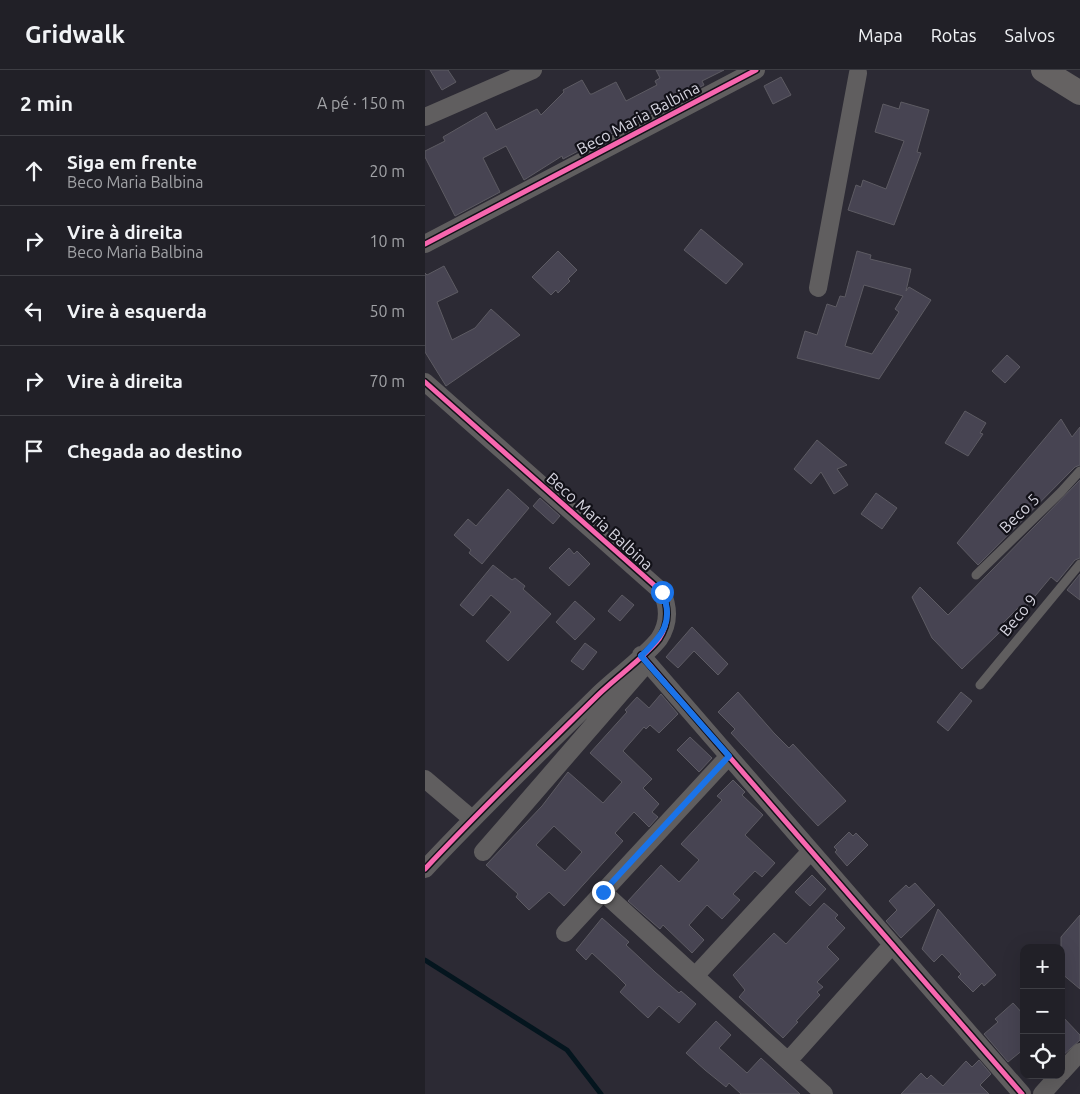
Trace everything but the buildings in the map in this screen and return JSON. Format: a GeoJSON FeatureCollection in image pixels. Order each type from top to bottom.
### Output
{"type":"FeatureCollection","features":[{"type":"Feature","properties":{"kind":"main road"},"geometry":{"type":"LineString","coordinates":[[1043,70],[1080,93]]}},
{"type":"Feature","properties":{"kind":"street"},"geometry":{"type":"LineString","coordinates":[[425,117],[533,70]]}},
{"type":"Feature","properties":{"kind":"street","name":"Beco Maria Balbina"},"geometry":{"type":"LineString","coordinates":[[425,244],[756,70]]}},
{"type":"Feature","properties":{"kind":"street"},"geometry":{"type":"LineString","coordinates":[[819,288],[858,73]]}},
{"type":"Feature","properties":{"kind":"street","name":"Beco Maria Balbina"},"geometry":{"type":"LineString","coordinates":[[425,382],[662,592],[667,604],[664,630],[644,659],[615,678],[472,819],[425,869]]}},
{"type":"Feature","properties":{"kind":"street"},"geometry":{"type":"LineString","coordinates":[[483,852],[644,659],[1022,1094]]}},
{"type":"Feature","properties":{"kind":"street"},"geometry":{"type":"LineString","coordinates":[[565,933],[729,756]]}},
{"type":"Feature","properties":{"kind":"street"},"geometry":{"type":"LineString","coordinates":[[425,779],[472,819]]}},
{"type":"Feature","properties":{"kind":"street"},"geometry":{"type":"LineString","coordinates":[[695,976],[810,852]]}},
{"type":"Feature","properties":{"kind":"street"},"geometry":{"type":"LineString","coordinates":[[603,892],[824,1094]]}},
{"type":"Feature","properties":{"kind":"street"},"geometry":{"type":"LineString","coordinates":[[788,1061],[892,945]]}},
{"type":"Feature","properties":{"kind":"street"},"geometry":{"type":"LineString","coordinates":[[1065,1068],[1080,1052]]}},
{"type":"Feature","properties":{"kind":"street"},"geometry":{"type":"LineString","coordinates":[[1042,1094],[1056,1079]]}},
{"type":"Feature","properties":{"kind":"lane","name":"Beco 5"},"geometry":{"type":"LineString","coordinates":[[976,575],[1061,492],[1080,470]]}},
{"type":"Feature","properties":{"kind":"lane","name":"Beco 9"},"geometry":{"type":"LineString","coordinates":[[980,685],[1080,564]]}},
{"type":"Feature","properties":{"kind":"waterway"},"geometry":{"type":"LineString","coordinates":[[425,960],[567,1050],[601,1094]]}},
{"type":"Feature","properties":{"kind":"cycle path"},"geometry":{"type":"LineString","coordinates":[[425,244],[756,70]]}},
{"type":"Feature","properties":{"kind":"cycle path"},"geometry":{"type":"LineString","coordinates":[[425,382],[662,592],[667,610],[665,628],[653,646],[597,696],[425,869]]}},
{"type":"Feature","properties":{"kind":"cycle path"},"geometry":{"type":"LineString","coordinates":[[641,655],[1022,1094]]}},
{"type":"Feature","properties":{"kind":"route"},"geometry":{"type":"LineString","coordinates":[[603,892],[729,756],[641,656],[658,640],[664,630],[667,604],[662,592]]}}]}
